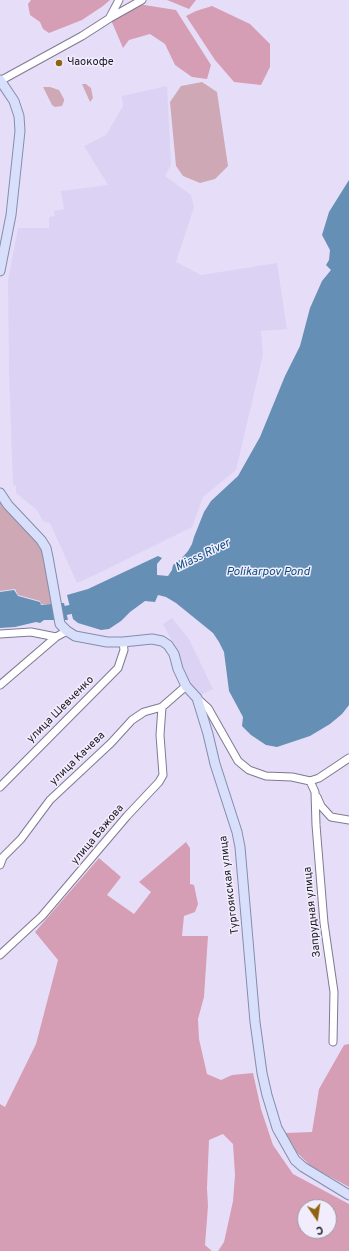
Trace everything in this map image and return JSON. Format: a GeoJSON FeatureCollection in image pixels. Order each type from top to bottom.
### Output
{"type":"FeatureCollection","features":[{"type":"Feature","properties":{"kind":"main road"},"geometry":{"type":"LineString","coordinates":[[0,80],[14,101],[19,116],[20,131],[11,215],[0,272]]}},
{"type":"Feature","properties":{"kind":"main road"},"geometry":{"type":"LineString","coordinates":[[0,493],[8,505],[41,540],[46,548],[63,628]]}},
{"type":"Feature","properties":{"kind":"main road","name":"Тургоякская улица"},"geometry":{"type":"LineString","coordinates":[[63,628],[75,636],[90,640],[124,642],[152,639],[162,641],[174,654],[178,669],[186,686],[197,698],[215,764],[237,832],[240,847],[255,1022],[264,1080],[277,1128],[295,1160],[303,1168],[349,1195]]}},
{"type":"Feature","properties":{"kind":"street"},"geometry":{"type":"LineString","coordinates":[[110,18],[119,0]]}},
{"type":"Feature","properties":{"kind":"street"},"geometry":{"type":"LineString","coordinates":[[0,80],[82,36],[142,0]]}},
{"type":"Feature","properties":{"kind":"street"},"geometry":{"type":"LineString","coordinates":[[0,685],[56,637],[63,628]]}},
{"type":"Feature","properties":{"kind":"street"},"geometry":{"type":"LineString","coordinates":[[0,634],[31,632],[56,637]]}},
{"type":"Feature","properties":{"kind":"street","name":"улица Шевченко"},"geometry":{"type":"LineString","coordinates":[[0,787],[118,668],[124,650],[124,642]]}},
{"type":"Feature","properties":{"kind":"street","name":"улица Качева"},"geometry":{"type":"LineString","coordinates":[[0,864],[3,857],[21,839],[50,800],[111,743],[132,720],[144,712],[162,708],[186,686]]}},
{"type":"Feature","properties":{"kind":"street"},"geometry":{"type":"LineString","coordinates":[[197,698],[208,708],[238,761],[249,770],[266,776],[292,777],[310,781],[319,778],[349,758]]}},
{"type":"Feature","properties":{"kind":"street","name":"улица Бажова"},"geometry":{"type":"LineString","coordinates":[[0,955],[42,916],[127,816],[159,782],[163,775],[160,736],[162,708]]}},
{"type":"Feature","properties":{"kind":"street","name":"Запрудная улица"},"geometry":{"type":"LineString","coordinates":[[310,781],[315,792],[316,825],[324,923],[334,992],[333,1042]]}},
{"type":"Feature","properties":{"kind":"street"},"geometry":{"type":"LineString","coordinates":[[315,792],[321,806],[331,817],[349,820]]}},
{"type":"Feature","properties":{"kind":"shaded area"},"geometry":{"type":"Polygon","coordinates":[[[31,0],[110,0],[82,20],[49,33],[43,29],[40,22],[30,15],[28,4],[31,0]]]}},
{"type":"Feature","properties":{"kind":"shaded area"},"geometry":{"type":"Polygon","coordinates":[[[167,0],[196,0],[189,9],[167,0]]]}},
{"type":"Feature","properties":{"kind":"shaded area"},"geometry":{"type":"Polygon","coordinates":[[[138,4],[176,10],[211,65],[207,79],[192,77],[175,65],[165,44],[150,34],[129,40],[123,48],[111,20],[138,4]]]}},
{"type":"Feature","properties":{"kind":"shaded area"},"geometry":{"type":"Polygon","coordinates":[[[212,6],[250,24],[270,44],[270,67],[261,85],[234,82],[215,60],[186,16],[212,6]]]}},
{"type":"Feature","properties":{"kind":"shaded area"},"geometry":{"type":"Polygon","coordinates":[[[202,82],[217,92],[228,166],[215,179],[200,183],[183,176],[176,166],[170,102],[181,86],[202,82]]]}},
{"type":"Feature","properties":{"kind":"shaded area"},"geometry":{"type":"Polygon","coordinates":[[[82,84],[86,84],[91,88],[93,98],[90,102],[82,84]]]}},
{"type":"Feature","properties":{"kind":"shaded area"},"geometry":{"type":"Polygon","coordinates":[[[167,86],[171,165],[165,176],[191,195],[194,207],[176,262],[201,275],[277,263],[287,329],[261,331],[263,355],[236,470],[203,497],[192,527],[77,583],[50,523],[43,521],[37,510],[16,493],[16,486],[13,485],[9,373],[8,281],[18,228],[49,228],[49,217],[55,216],[54,211],[64,209],[61,191],[108,185],[84,146],[106,135],[123,106],[122,96],[167,86]]]}},
{"type":"Feature","properties":{"kind":"shaded area"},"geometry":{"type":"Polygon","coordinates":[[[43,87],[50,87],[59,90],[64,99],[62,106],[55,107],[52,105],[43,87]]]}},
{"type":"Feature","properties":{"kind":"shaded area"},"geometry":{"type":"Polygon","coordinates":[[[0,500],[43,549],[53,605],[41,604],[40,601],[18,595],[15,589],[0,591],[0,500]]]}},
{"type":"Feature","properties":{"kind":"shaded area"},"geometry":{"type":"Polygon","coordinates":[[[172,618],[189,639],[213,689],[201,695],[188,685],[176,649],[163,624],[172,618]]]}},
{"type":"Feature","properties":{"kind":"shaded area"},"geometry":{"type":"Polygon","coordinates":[[[186,842],[190,848],[190,884],[194,885],[198,904],[195,912],[184,916],[182,936],[208,936],[204,997],[198,1019],[199,1039],[207,1074],[221,1080],[232,1075],[253,1073],[261,1109],[273,1145],[293,1174],[349,1204],[349,1251],[218,1251],[224,1242],[233,1201],[235,1175],[233,1144],[223,1134],[209,1140],[207,1188],[208,1206],[205,1245],[212,1251],[0,1251],[0,1104],[5,1107],[36,1044],[58,960],[35,932],[99,858],[121,877],[107,895],[134,914],[151,892],[139,882],[186,842]]]}},
{"type":"Feature","properties":{"kind":"shaded area"},"geometry":{"type":"Polygon","coordinates":[[[349,1044],[349,1187],[312,1167],[294,1150],[285,1133],[312,1132],[319,1089],[344,1045],[349,1044]]]}},
{"type":"Feature","properties":{"kind":"water","name":"Polikarpov Pond"},"geometry":{"type":"Polygon","coordinates":[[[349,180],[349,705],[342,714],[330,724],[310,736],[277,747],[266,745],[251,735],[242,726],[243,717],[229,691],[224,652],[219,642],[213,633],[176,603],[166,597],[158,595],[155,602],[145,601],[109,629],[101,630],[78,623],[73,619],[67,595],[88,589],[158,556],[162,558],[157,564],[157,575],[168,576],[173,565],[188,551],[204,512],[211,501],[238,476],[260,437],[285,376],[300,346],[310,308],[322,281],[331,270],[326,265],[329,260],[330,250],[322,235],[329,212],[349,180]]]}},
{"type":"Feature","properties":{"kind":"water"},"geometry":{"type":"Polygon","coordinates":[[[14,590],[18,596],[40,602],[41,605],[64,603],[68,620],[44,620],[40,623],[36,622],[15,627],[0,628],[0,592],[14,590]]]}},
{"type":"Feature","properties":{"kind":"waterway","name":"Miass River"},"geometry":{"type":"LineString","coordinates":[[54,613],[82,607]]}},
{"type":"Feature","properties":{"kind":"place","name":"Чаокофе"},"geometry":{"type":"Point","coordinates":[59,63]}}]}
